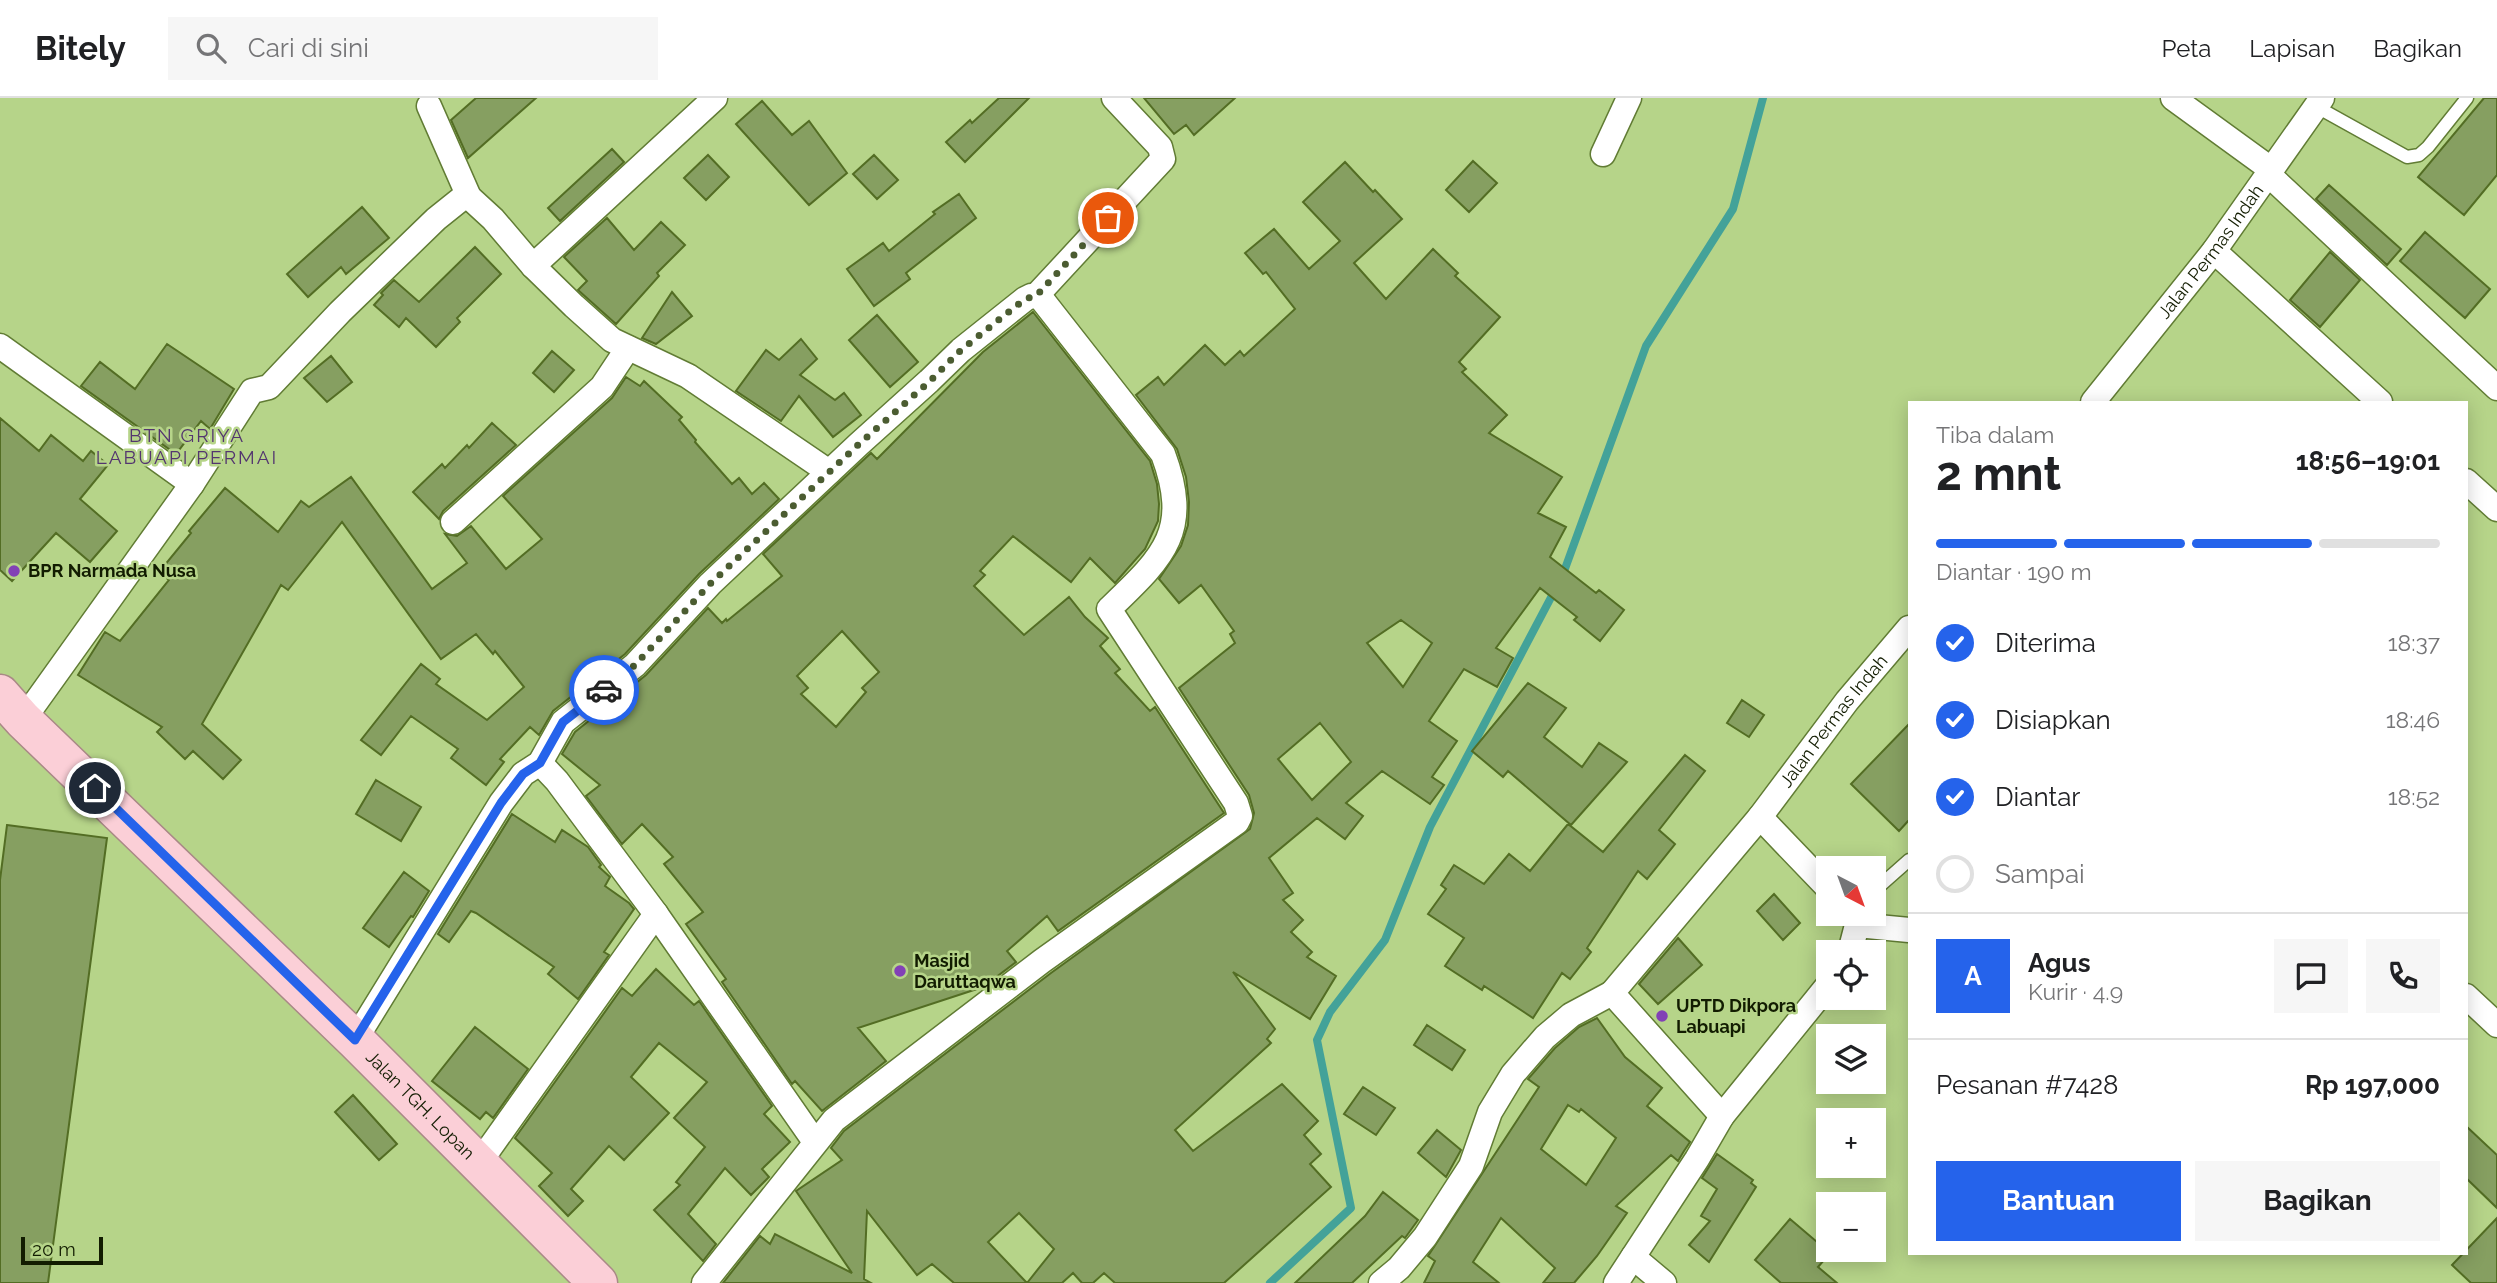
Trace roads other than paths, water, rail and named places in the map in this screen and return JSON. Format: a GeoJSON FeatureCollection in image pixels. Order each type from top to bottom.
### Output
{"type":"FeatureCollection","features":[{"type":"Feature","properties":{"kind":"highway","name":"Jalan TGH. Lopan"},"geometry":{"type":"LineString","coordinates":[[12,707],[355,1040],[598,1283]]}},
{"type":"Feature","properties":{"kind":"street"},"geometry":{"type":"LineString","coordinates":[[533,266],[715,98]]}},
{"type":"Feature","properties":{"kind":"street"},"geometry":{"type":"LineString","coordinates":[[355,1040],[501,803],[523,774],[540,763],[563,722],[635,665],[710,584],[961,350],[1025,299],[1036,296],[1163,159],[1160,147],[1114,98]]}},
{"type":"Feature","properties":{"kind":"street"},"geometry":{"type":"LineString","coordinates":[[1603,154],[1629,98]]}},
{"type":"Feature","properties":{"kind":"street"},"geometry":{"type":"LineString","coordinates":[[2173,98],[2270,172],[2497,388]]}},
{"type":"Feature","properties":{"kind":"street","name":"Jalan Permas Indah"},"geometry":{"type":"LineString","coordinates":[[2094,401],[2214,251],[2319,103]]}},
{"type":"Feature","properties":{"kind":"street"},"geometry":{"type":"LineString","coordinates":[[429,106],[469,197],[493,219],[533,266],[612,340],[700,384],[829,472]]}},
{"type":"Feature","properties":{"kind":"street"},"geometry":{"type":"LineString","coordinates":[[12,707],[192,484],[253,391],[269,387],[340,312],[436,219],[461,199],[469,197]]}},
{"type":"Feature","properties":{"kind":"street"},"geometry":{"type":"LineString","coordinates":[[2214,251],[2379,401]]}},
{"type":"Feature","properties":{"kind":"street"},"geometry":{"type":"LineString","coordinates":[[704,1283],[834,1120],[1042,961],[1237,822],[1240,816],[1236,803],[1109,609],[1150,570],[1170,536],[1175,498],[1173,481],[1163,454],[1044,300],[1036,296]]}},
{"type":"Feature","properties":{"kind":"street"},"geometry":{"type":"LineString","coordinates":[[0,346],[192,484]]}},
{"type":"Feature","properties":{"kind":"street"},"geometry":{"type":"LineString","coordinates":[[453,522],[602,387],[628,348]]}},
{"type":"Feature","properties":{"kind":"street"},"geometry":{"type":"LineString","coordinates":[[2468,483],[2497,509]]}},
{"type":"Feature","properties":{"kind":"street","name":"Jalan Permas Indah"},"geometry":{"type":"LineString","coordinates":[[1612,993],[1760,817],[1847,701],[1908,629]]}},
{"type":"Feature","properties":{"kind":"street"},"geometry":{"type":"LineString","coordinates":[[540,763],[557,780],[656,914],[815,1142]]}},
{"type":"Feature","properties":{"kind":"street"},"geometry":{"type":"LineString","coordinates":[[1760,817],[1816,875]]}},
{"type":"Feature","properties":{"kind":"street"},"geometry":{"type":"LineString","coordinates":[[479,1163],[656,914]]}},
{"type":"Feature","properties":{"kind":"street"},"geometry":{"type":"LineString","coordinates":[[1886,925],[1908,930]]}},
{"type":"Feature","properties":{"kind":"street"},"geometry":{"type":"LineString","coordinates":[[1381,1283],[1399,1268],[1426,1237],[1471,1166],[1490,1112],[1513,1074],[1545,1037],[1571,1015],[1612,993],[1722,1115]]}},
{"type":"Feature","properties":{"kind":"street"},"geometry":{"type":"LineString","coordinates":[[2468,998],[2497,1025]]}},
{"type":"Feature","properties":{"kind":"street"},"geometry":{"type":"LineString","coordinates":[[1616,1283],[1697,1159],[1722,1115],[1816,1000]]}},
{"type":"Feature","properties":{"kind":"street"},"geometry":{"type":"LineString","coordinates":[[1633,1257],[1664,1283]]}},
{"type":"Feature","properties":{"kind":"lane"},"geometry":{"type":"LineString","coordinates":[[2319,103],[2407,157],[2419,155],[2428,147],[2468,98]]}},
{"type":"Feature","properties":{"kind":"lane"},"geometry":{"type":"LineString","coordinates":[[1886,880],[1908,861]]}},
{"type":"Feature","properties":{"kind":"waterway"},"geometry":{"type":"LineString","coordinates":[[1562,577],[1646,346],[1733,209],[1763,98]]}},
{"type":"Feature","properties":{"kind":"waterway"},"geometry":{"type":"LineString","coordinates":[[1270,1283],[1351,1208],[1317,1040],[1330,1012],[1385,940],[1430,827],[1556,588]]}},
{"type":"Feature","properties":{"kind":"place","name":"BPR Narmada Nusa"},"geometry":{"type":"Point","coordinates":[14,571]}},
{"type":"Feature","properties":{"kind":"place","name":"Masjid Daruttaqwa"},"geometry":{"type":"Point","coordinates":[900,971]}},
{"type":"Feature","properties":{"kind":"place","name":"UPTD Dikpora Labuapi"},"geometry":{"type":"Point","coordinates":[1662,1016]}},
{"type":"Feature","properties":{"kind":"district","name":"BTN GRIYA LABUAPI PERMAI"},"geometry":{"type":"Point","coordinates":[187,446]}}]}
